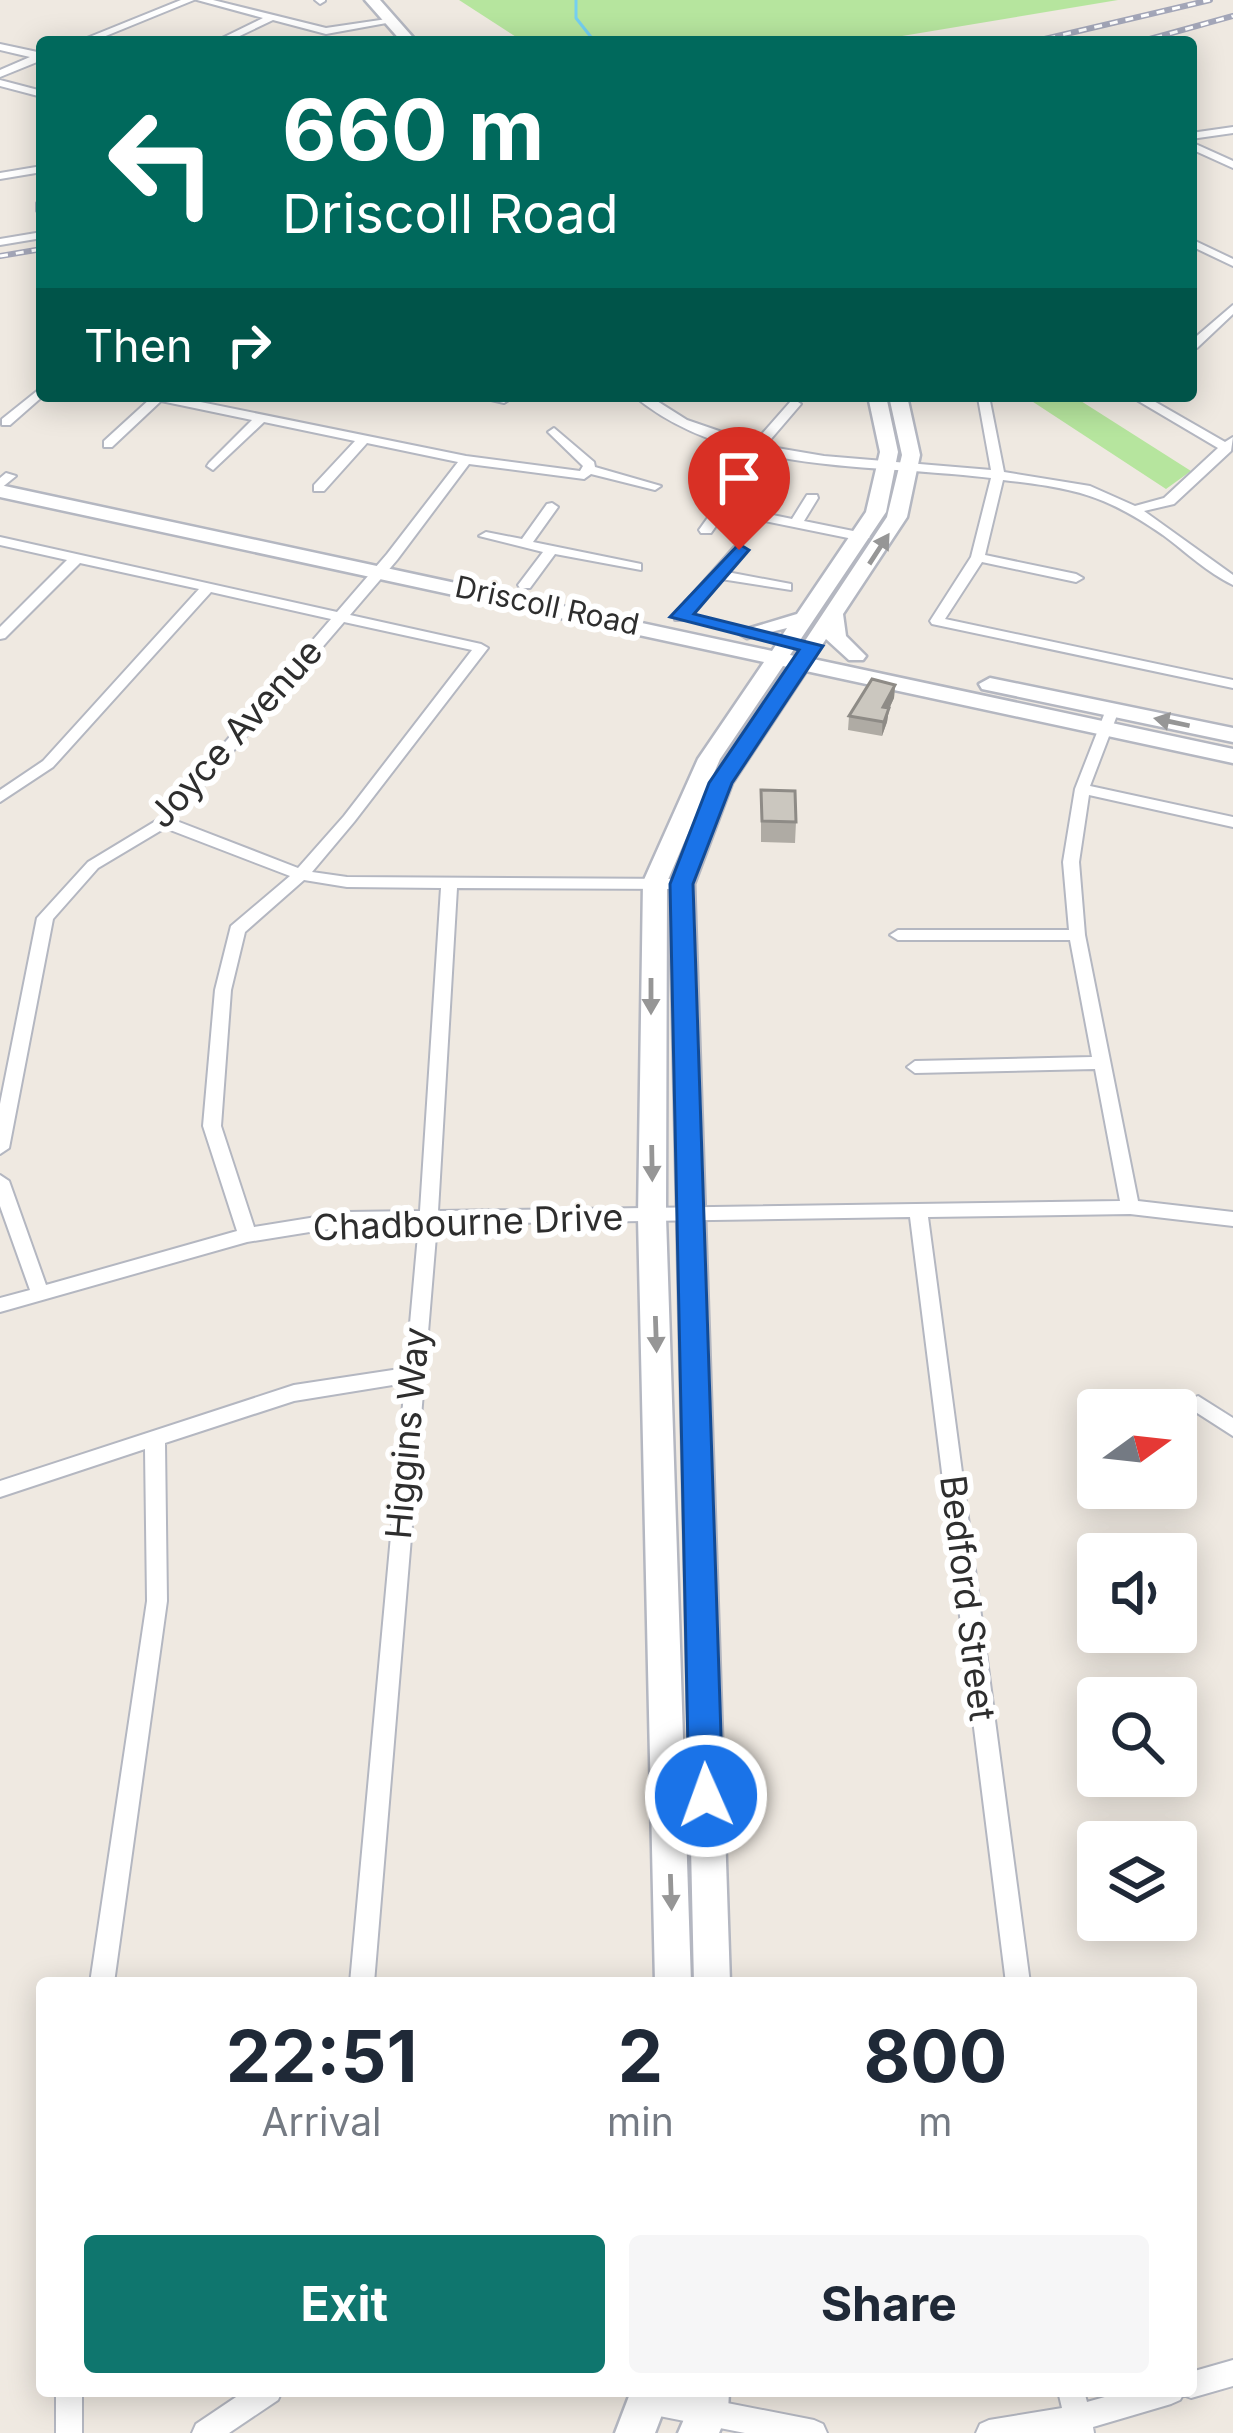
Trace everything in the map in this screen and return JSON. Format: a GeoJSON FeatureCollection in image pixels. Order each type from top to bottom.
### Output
{"type":"FeatureCollection","features":[{"type":"Feature","properties":{"kind":"main road"},"geometry":{"type":"LineString","coordinates":[[372,0],[390,7],[421,36]]}},
{"type":"Feature","properties":{"kind":"main road"},"geometry":{"type":"LineString","coordinates":[[390,7],[407,36]]}},
{"type":"Feature","properties":{"kind":"main road"},"geometry":{"type":"LineString","coordinates":[[712,1977],[689,1217],[668,883],[721,783],[782,690],[808,617],[863,537],[899,467],[879,402]]}},
{"type":"Feature","properties":{"kind":"main road"},"geometry":{"type":"LineString","coordinates":[[673,1977],[652,1217],[668,883],[700,776],[757,690],[834,615],[894,523],[908,430],[900,402]]}},
{"type":"Feature","properties":{"kind":"main road","name":"Driscoll Road"},"geometry":{"type":"LineString","coordinates":[[3,482],[1107,719],[1233,756]]}},
{"type":"Feature","properties":{"kind":"main road","name":"Driscoll Road"},"geometry":{"type":"LineString","coordinates":[[386,564],[525,585],[680,617],[738,639]]}},
{"type":"Feature","properties":{"kind":"main road"},"geometry":{"type":"LineString","coordinates":[[782,690],[816,673],[852,663],[836,638],[834,615]]}},
{"type":"Feature","properties":{"kind":"main road"},"geometry":{"type":"LineString","coordinates":[[757,690],[754,664],[738,639],[808,617]]}},
{"type":"Feature","properties":{"kind":"main road","name":"Driscoll Road"},"geometry":{"type":"LineString","coordinates":[[1107,719],[1233,735]]}},
{"type":"Feature","properties":{"kind":"street"},"geometry":{"type":"LineString","coordinates":[[97,36],[189,0]]}},
{"type":"Feature","properties":{"kind":"street"},"geometry":{"type":"LineString","coordinates":[[202,0],[326,31],[390,7]]}},
{"type":"Feature","properties":{"kind":"street"},"geometry":{"type":"LineString","coordinates":[[232,36],[269,19]]}},
{"type":"Feature","properties":{"kind":"street"},"geometry":{"type":"LineString","coordinates":[[322,36],[326,31]]}},
{"type":"Feature","properties":{"kind":"street"},"geometry":{"type":"LineString","coordinates":[[0,47],[36,56]]}},
{"type":"Feature","properties":{"kind":"street"},"geometry":{"type":"LineString","coordinates":[[0,79],[36,60]]}},
{"type":"Feature","properties":{"kind":"street"},"geometry":{"type":"LineString","coordinates":[[0,79],[36,92]]}},
{"type":"Feature","properties":{"kind":"street"},"geometry":{"type":"LineString","coordinates":[[1197,139],[1233,130]]}},
{"type":"Feature","properties":{"kind":"street"},"geometry":{"type":"LineString","coordinates":[[1197,144],[1233,165]]}},
{"type":"Feature","properties":{"kind":"street"},"geometry":{"type":"LineString","coordinates":[[0,176],[36,171]]}},
{"type":"Feature","properties":{"kind":"street"},"geometry":{"type":"LineString","coordinates":[[0,242],[36,236]]}},
{"type":"Feature","properties":{"kind":"street"},"geometry":{"type":"LineString","coordinates":[[1197,246],[1233,262]]}},
{"type":"Feature","properties":{"kind":"street"},"geometry":{"type":"LineString","coordinates":[[1197,342],[1233,308]]}},
{"type":"Feature","properties":{"kind":"street"},"geometry":{"type":"LineString","coordinates":[[6,422],[36,396]]}},
{"type":"Feature","properties":{"kind":"street"},"geometry":{"type":"LineString","coordinates":[[108,444],[151,402]]}},
{"type":"Feature","properties":{"kind":"street"},"geometry":{"type":"LineString","coordinates":[[181,402],[466,460],[584,476],[586,457],[554,432]]}},
{"type":"Feature","properties":{"kind":"street"},"geometry":{"type":"LineString","coordinates":[[649,402],[682,424],[755,450],[998,475],[1090,490],[1133,510],[1233,581]]}},
{"type":"Feature","properties":{"kind":"street"},"geometry":{"type":"LineString","coordinates":[[985,402],[998,475],[978,557],[938,621],[1233,684]]}},
{"type":"Feature","properties":{"kind":"street"},"geometry":{"type":"LineString","coordinates":[[1133,510],[1169,501],[1230,445],[1148,402]]}},
{"type":"Feature","properties":{"kind":"street"},"geometry":{"type":"LineString","coordinates":[[755,450],[795,404]]}},
{"type":"Feature","properties":{"kind":"street"},"geometry":{"type":"LineString","coordinates":[[212,466],[261,418]]}},
{"type":"Feature","properties":{"kind":"street"},"geometry":{"type":"LineString","coordinates":[[319,488],[364,439]]}},
{"type":"Feature","properties":{"kind":"street","name":"Joyce Avenue"},"geometry":{"type":"LineString","coordinates":[[0,1148],[45,918],[93,865],[164,822],[386,564],[466,460]]}},
{"type":"Feature","properties":{"kind":"street"},"geometry":{"type":"LineString","coordinates":[[588,469],[655,485]]}},
{"type":"Feature","properties":{"kind":"street"},"geometry":{"type":"LineString","coordinates":[[706,530],[734,491]]}},
{"type":"Feature","properties":{"kind":"street"},"geometry":{"type":"LineString","coordinates":[[796,524],[812,497]]}},
{"type":"Feature","properties":{"kind":"street"},"geometry":{"type":"LineString","coordinates":[[525,544],[552,507]]}},
{"type":"Feature","properties":{"kind":"street"},"geometry":{"type":"LineString","coordinates":[[721,508],[863,537]]}},
{"type":"Feature","properties":{"kind":"street"},"geometry":{"type":"LineString","coordinates":[[486,536],[636,567]]}},
{"type":"Feature","properties":{"kind":"street"},"geometry":{"type":"LineString","coordinates":[[0,541],[481,648],[301,874],[237,930],[223,990],[212,1126],[247,1235]]}},
{"type":"Feature","properties":{"kind":"street"},"geometry":{"type":"LineString","coordinates":[[525,585],[552,549]]}},
{"type":"Feature","properties":{"kind":"street"},"geometry":{"type":"LineString","coordinates":[[722,575],[739,550]]}},
{"type":"Feature","properties":{"kind":"street"},"geometry":{"type":"LineString","coordinates":[[978,557],[1076,578]]}},
{"type":"Feature","properties":{"kind":"street"},"geometry":{"type":"LineString","coordinates":[[0,635],[77,558]]}},
{"type":"Feature","properties":{"kind":"street"},"geometry":{"type":"LineString","coordinates":[[680,617],[710,578],[722,575],[786,587]]}},
{"type":"Feature","properties":{"kind":"street"},"geometry":{"type":"LineString","coordinates":[[0,797],[48,764],[208,587]]}},
{"type":"Feature","properties":{"kind":"street"},"geometry":{"type":"LineString","coordinates":[[1107,719],[1082,789],[1071,862],[1077,935],[1130,1207]]}},
{"type":"Feature","properties":{"kind":"street"},"geometry":{"type":"LineString","coordinates":[[1082,789],[1233,822]]}},
{"type":"Feature","properties":{"kind":"street"},"geometry":{"type":"LineString","coordinates":[[164,822],[301,874],[347,882],[668,883]]}},
{"type":"Feature","properties":{"kind":"street","name":"Higgins Way"},"geometry":{"type":"LineString","coordinates":[[362,1977],[428,1216],[449,884]]}},
{"type":"Feature","properties":{"kind":"street"},"geometry":{"type":"LineString","coordinates":[[898,935],[1077,935]]}},
{"type":"Feature","properties":{"kind":"street"},"geometry":{"type":"LineString","coordinates":[[915,1067],[1102,1063]]}},
{"type":"Feature","properties":{"kind":"street"},"geometry":{"type":"LineString","coordinates":[[0,1181],[40,1293]]}},
{"type":"Feature","properties":{"kind":"street","name":"Chadbourne Drive"},"geometry":{"type":"LineString","coordinates":[[0,1305],[247,1235],[347,1219],[919,1214],[1130,1207],[1233,1220]]}},
{"type":"Feature","properties":{"kind":"street","name":"Bedford Street"},"geometry":{"type":"LineString","coordinates":[[919,1214],[1017,1977]]}},
{"type":"Feature","properties":{"kind":"street"},"geometry":{"type":"LineString","coordinates":[[0,1489],[294,1393],[411,1375]]}},
{"type":"Feature","properties":{"kind":"street"},"geometry":{"type":"LineString","coordinates":[[1198,1404],[1233,1428]]}},
{"type":"Feature","properties":{"kind":"street"},"geometry":{"type":"LineString","coordinates":[[103,1977],[157,1601],[155,1441]]}},
{"type":"Feature","properties":{"kind":"street"},"geometry":{"type":"LineString","coordinates":[[1197,2383],[1233,2373]]}},
{"type":"Feature","properties":{"kind":"street"},"geometry":{"type":"LineString","coordinates":[[69,2397],[69,2433]]}},
{"type":"Feature","properties":{"kind":"street"},"geometry":{"type":"LineString","coordinates":[[205,2433],[260,2397]]}},
{"type":"Feature","properties":{"kind":"street"},"geometry":{"type":"LineString","coordinates":[[989,2433],[1146,2397]]}},
{"type":"Feature","properties":{"kind":"street"},"geometry":{"type":"LineString","coordinates":[[645,2408],[705,2412],[814,2433]]}},
{"type":"Feature","properties":{"kind":"green space"},"geometry":{"type":"Polygon","coordinates":[[[459,0],[1118,0],[902,36],[515,36],[459,0]]]}},
{"type":"Feature","properties":{"kind":"green space"},"geometry":{"type":"Polygon","coordinates":[[[1033,402],[1082,402],[1191,471],[1166,489],[1033,402]]]}},
{"type":"Feature","properties":{"kind":"building"},"geometry":{"type":"Polygon","coordinates":[[[872,679],[895,685],[883,707],[889,708],[884,722],[849,716],[872,679]]]}},
{"type":"Feature","properties":{"kind":"building"},"geometry":{"type":"Polygon","coordinates":[[[761,790],[795,791],[796,822],[762,821],[761,790]]]}},
{"type":"Feature","properties":{"kind":"waterway"},"geometry":{"type":"LineString","coordinates":[[576,0],[576,18],[590,36]]}},
{"type":"Feature","properties":{"kind":"railway"},"geometry":{"type":"LineString","coordinates":[[1057,36],[1210,0]]}},
{"type":"Feature","properties":{"kind":"railway"},"geometry":{"type":"LineString","coordinates":[[1161,36],[1233,16]]}},
{"type":"Feature","properties":{"kind":"railway"},"geometry":{"type":"LineString","coordinates":[[0,256],[36,250]]}},
{"type":"Feature","properties":{"kind":"route"},"geometry":{"type":"LineString","coordinates":[[706,1796],[682,884],[721,783],[812,646],[680,617],[710,578],[722,575],[739,550]]}}]}
